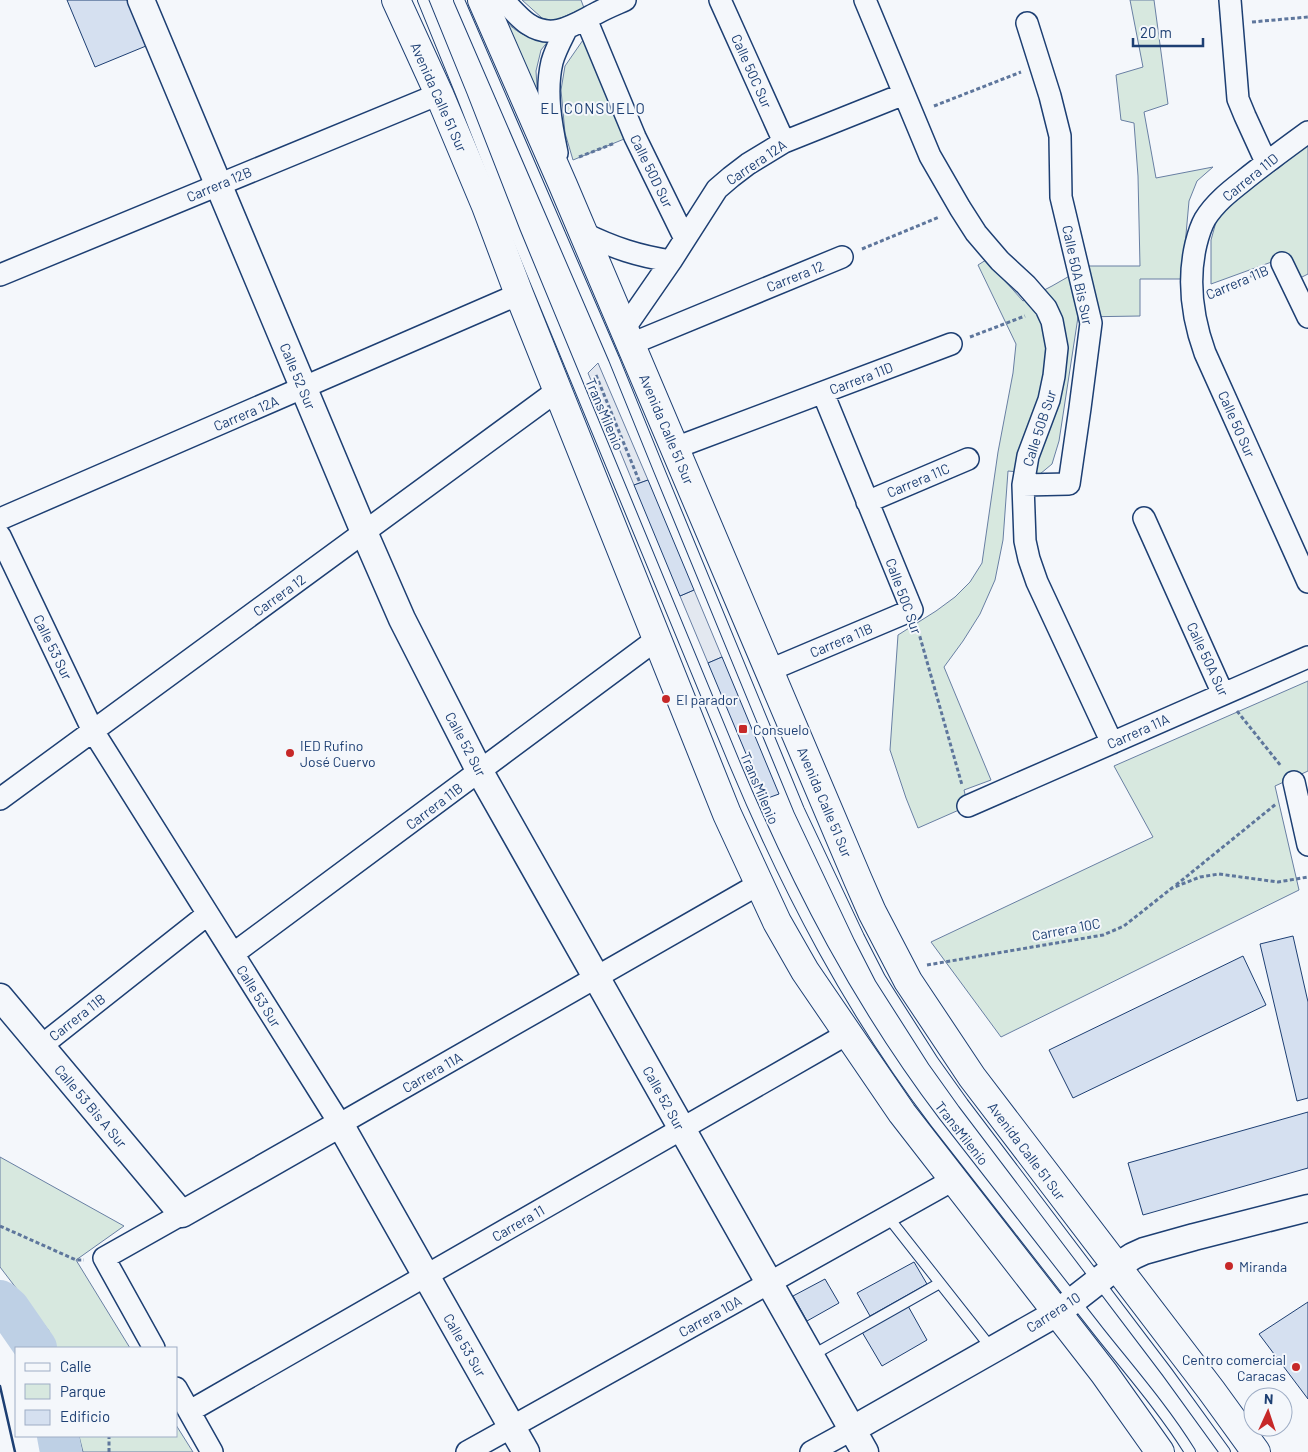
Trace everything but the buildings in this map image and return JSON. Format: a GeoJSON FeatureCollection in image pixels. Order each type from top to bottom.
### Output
{"type":"FeatureCollection","features":[{"type":"Feature","properties":{"kind":"main road","name":"Avenida Calle 51 Sur"},"geometry":{"type":"LineString","coordinates":[[396,0],[486,206],[519,294],[724,805],[777,922],[805,971],[902,1113],[953,1180],[1065,1306],[1110,1380],[1160,1452]]}},
{"type":"Feature","properties":{"kind":"main road","name":"Avenida Calle 51 Sur"},"geometry":{"type":"LineString","coordinates":[[482,0],[561,175],[865,896],[902,970],[972,1078],[1107,1274],[1211,1390],[1256,1452]]}},
{"type":"Feature","properties":{"kind":"street","name":"Calle 52 Sur"},"geometry":{"type":"LineString","coordinates":[[141,0],[402,620],[480,772],[865,1452]]}},
{"type":"Feature","properties":{"kind":"street"},"geometry":{"type":"LineString","coordinates":[[503,0],[528,24],[539,30],[566,30]]}},
{"type":"Feature","properties":{"kind":"street"},"geometry":{"type":"LineString","coordinates":[[561,175],[552,127],[550,80],[552,62],[566,30],[592,10],[625,0]]}},
{"type":"Feature","properties":{"kind":"street","name":"Calle 50C Sur"},"geometry":{"type":"LineString","coordinates":[[720,0],[784,142]]}},
{"type":"Feature","properties":{"kind":"street","name":"Calle 50B Sur"},"geometry":{"type":"LineString","coordinates":[[864,0],[930,156],[960,208],[976,233],[1000,261],[1026,285],[1046,308],[1052,321],[1057,348],[1054,376],[1049,400],[1028,456],[1023,485],[1025,541],[1037,582],[1112,743]]}},
{"type":"Feature","properties":{"kind":"street"},"geometry":{"type":"LineString","coordinates":[[1230,0],[1238,99],[1266,162]]}},
{"type":"Feature","properties":{"kind":"street","name":"Calle 50D Sur"},"geometry":{"type":"LineString","coordinates":[[592,10],[634,137],[685,239]]}},
{"type":"Feature","properties":{"kind":"street","name":"Calle 50A Bis Sur"},"geometry":{"type":"LineString","coordinates":[[1023,485],[1069,484],[1091,323],[1061,197],[1060,136],[1050,96],[1027,23]]}},
{"type":"Feature","properties":{"kind":"street","name":"Carrera 12B"},"geometry":{"type":"LineString","coordinates":[[0,275],[438,94]]}},
{"type":"Feature","properties":{"kind":"street","name":"Carrera 12A"},"geometry":{"type":"LineString","coordinates":[[628,337],[671,261],[717,190],[748,164],[784,142],[904,94]]}},
{"type":"Feature","properties":{"kind":"street","name":"Carrera 11D"},"geometry":{"type":"LineString","coordinates":[[1192,260],[1205,220],[1222,198],[1266,162],[1308,132]]}},
{"type":"Feature","properties":{"kind":"street"},"geometry":{"type":"LineString","coordinates":[[584,233],[626,252],[648,258],[671,261]]}},
{"type":"Feature","properties":{"kind":"street","name":"Carrera 12"},"geometry":{"type":"LineString","coordinates":[[628,337],[842,257]]}},
{"type":"Feature","properties":{"kind":"street","name":"Calle 50 Sur"},"geometry":{"type":"LineString","coordinates":[[1192,260],[1192,300],[1197,331],[1308,582]]}},
{"type":"Feature","properties":{"kind":"street"},"geometry":{"type":"LineString","coordinates":[[1282,263],[1308,317]]}},
{"type":"Feature","properties":{"kind":"street","name":"Carrera 12A"},"geometry":{"type":"LineString","coordinates":[[0,519],[519,294]]}},
{"type":"Feature","properties":{"kind":"street","name":"Carrera 11D"},"geometry":{"type":"LineString","coordinates":[[675,448],[951,344]]}},
{"type":"Feature","properties":{"kind":"street","name":"Carrera 12"},"geometry":{"type":"LineString","coordinates":[[0,799],[558,390]]}},
{"type":"Feature","properties":{"kind":"street","name":"Calle 50C Sur"},"geometry":{"type":"LineString","coordinates":[[822,393],[912,610]]}},
{"type":"Feature","properties":{"kind":"street","name":"Carrera 11C"},"geometry":{"type":"LineString","coordinates":[[868,502],[968,458]]}},
{"type":"Feature","properties":{"kind":"street","name":"Calle 50A Sur"},"geometry":{"type":"LineString","coordinates":[[1144,518],[1223,694]]}},
{"type":"Feature","properties":{"kind":"street","name":"Calle 53 Sur"},"geometry":{"type":"LineString","coordinates":[[0,536],[93,731],[340,1124],[526,1452]]}},
{"type":"Feature","properties":{"kind":"street","name":"Carrera 11B"},"geometry":{"type":"LineString","coordinates":[[770,670],[912,610]]}},
{"type":"Feature","properties":{"kind":"street","name":"Carrera 11B"},"geometry":{"type":"LineString","coordinates":[[233,954],[657,639]]}},
{"type":"Feature","properties":{"kind":"street","name":"Carrera 11A"},"geometry":{"type":"LineString","coordinates":[[968,806],[1308,657]]}},
{"type":"Feature","properties":{"kind":"street"},"geometry":{"type":"LineString","coordinates":[[1289,791],[1308,845]]}},
{"type":"Feature","properties":{"kind":"street","name":"Carrera 11A"},"geometry":{"type":"LineString","coordinates":[[104,1258],[759,884]]}},
{"type":"Feature","properties":{"kind":"street","name":"Carrera 11B"},"geometry":{"type":"LineString","coordinates":[[41,1046],[208,914]]}},
{"type":"Feature","properties":{"kind":"street","name":"Calle 53 Bis A Sur"},"geometry":{"type":"LineString","coordinates":[[0,997],[182,1214]]}},
{"type":"Feature","properties":{"kind":"street","name":"Carrera 11"},"geometry":{"type":"LineString","coordinates":[[190,1411],[847,1034]]}},
{"type":"Feature","properties":{"kind":"street","name":"Carrera 10A"},"geometry":{"type":"LineString","coordinates":[[468,1452],[953,1180]]}},
{"type":"Feature","properties":{"kind":"street","name":"Carrera 10"},"geometry":{"type":"LineString","coordinates":[[811,1452],[1065,1306],[1133,1256],[1144,1251],[1194,1237],[1308,1208]]}},
{"type":"Feature","properties":{"kind":"street"},"geometry":{"type":"LineString","coordinates":[[104,1258],[153,1347]]}},
{"type":"Feature","properties":{"kind":"street"},"geometry":{"type":"LineString","coordinates":[[178,1391],[212,1452]]}},
{"type":"Feature","properties":{"kind":"lane","name":"TransMilenio"},"geometry":{"type":"LineString","coordinates":[[422,0],[545,306],[737,770],[806,920],[880,1044],[1065,1306],[1152,1399],[1190,1452]]}},
{"type":"Feature","properties":{"kind":"lane","name":"TransMilenio"},"geometry":{"type":"LineString","coordinates":[[459,0],[614,359],[774,751],[859,937],[880,978],[933,1061],[963,1103],[1107,1274],[1225,1452]]}},
{"type":"Feature","properties":{"kind":"lane"},"geometry":{"type":"LineString","coordinates":[[888,1217],[992,1349]]}},
{"type":"Feature","properties":{"kind":"lane"},"geometry":{"type":"LineString","coordinates":[[811,1356],[940,1283]]}},
{"type":"Feature","properties":{"kind":"path"},"geometry":{"type":"LineString","coordinates":[[1232,24],[1308,17]]}},
{"type":"Feature","properties":{"kind":"path"},"geometry":{"type":"LineString","coordinates":[[912,114],[1039,65]]}},
{"type":"Feature","properties":{"kind":"path"},"geometry":{"type":"LineString","coordinates":[[561,175],[629,137],[634,137]]}},
{"type":"Feature","properties":{"kind":"path"},"geometry":{"type":"LineString","coordinates":[[842,257],[960,208]]}},
{"type":"Feature","properties":{"kind":"path","name":"Carrera 11B"},"geometry":{"type":"LineString","coordinates":[[1192,300],[1282,263]]}},
{"type":"Feature","properties":{"kind":"path"},"geometry":{"type":"LineString","coordinates":[[951,344],[1046,308]]}},
{"type":"Feature","properties":{"kind":"path"},"geometry":{"type":"LineString","coordinates":[[590,379],[601,370]]}},
{"type":"Feature","properties":{"kind":"path"},"geometry":{"type":"LineString","coordinates":[[596,375],[640,483]]}},
{"type":"Feature","properties":{"kind":"path","name":"Calle 50C Sur"},"geometry":{"type":"LineString","coordinates":[[912,610],[968,806]]}},
{"type":"Feature","properties":{"kind":"path","name":"Calle 50A Sur"},"geometry":{"type":"LineString","coordinates":[[1223,694],[1289,791]]}},
{"type":"Feature","properties":{"kind":"path"},"geometry":{"type":"LineString","coordinates":[[1172,888],[1289,791]]}},
{"type":"Feature","properties":{"kind":"path","name":"Carrera 10C"},"geometry":{"type":"LineString","coordinates":[[902,970],[1103,935],[1124,926],[1172,888],[1200,877],[1219,874],[1278,882],[1308,877]]}},
{"type":"Feature","properties":{"kind":"path"},"geometry":{"type":"LineString","coordinates":[[0,1226],[76,1260],[104,1258]]}},
{"type":"Feature","properties":{"kind":"path"},"geometry":{"type":"LineString","coordinates":[[109,1437],[109,1452]]}},
{"type":"Feature","properties":{"kind":"green space"},"geometry":{"type":"Polygon","coordinates":[[[522,0],[581,0],[584,8],[554,21],[542,18],[522,0]]]}},
{"type":"Feature","properties":{"kind":"green space"},"geometry":{"type":"Polygon","coordinates":[[[1130,0],[1154,0],[1168,104],[1144,112],[1156,178],[1213,167],[1197,181],[1189,201],[1182,279],[1140,279],[1140,316],[1078,317],[1059,441],[1052,464],[1040,474],[1008,471],[1003,540],[995,580],[980,614],[944,667],[991,780],[964,790],[968,806],[918,828],[890,750],[898,635],[955,597],[970,582],[982,563],[998,452],[1013,373],[1016,344],[978,265],[986,260],[1023,301],[1087,266],[1140,266],[1138,176],[1134,123],[1121,120],[1116,75],[1143,67],[1130,0]]]}},
{"type":"Feature","properties":{"kind":"green space"},"geometry":{"type":"Polygon","coordinates":[[[497,11],[519,32],[532,38],[549,40],[541,50],[536,71],[538,102],[497,11]]]}},
{"type":"Feature","properties":{"kind":"green space"},"geometry":{"type":"Polygon","coordinates":[[[583,40],[629,137],[573,160],[565,133],[561,90],[565,66],[583,40]]]}},
{"type":"Feature","properties":{"kind":"green space"},"geometry":{"type":"Polygon","coordinates":[[[1308,143],[1308,274],[1300,278],[1288,256],[1211,284],[1211,240],[1216,222],[1222,210],[1260,180],[1279,168],[1308,143]]]}},
{"type":"Feature","properties":{"kind":"green space"},"geometry":{"type":"Polygon","coordinates":[[[1308,681],[1308,771],[1275,786],[1299,890],[1001,1037],[931,942],[1153,837],[1114,766],[1308,681]]]}},
{"type":"Feature","properties":{"kind":"green space"},"geometry":{"type":"Polygon","coordinates":[[[0,1157],[124,1226],[76,1260],[129,1347],[54,1347],[49,1331],[0,1267],[0,1157]]]}},
{"type":"Feature","properties":{"kind":"green space"},"geometry":{"type":"Polygon","coordinates":[[[178,1428],[193,1452],[83,1452],[79,1437],[178,1437],[178,1428]]]}},
{"type":"Feature","properties":{"kind":"shaded area"},"geometry":{"type":"Polygon","coordinates":[[[598,363],[648,480],[634,485],[588,373],[598,363]]]}},
{"type":"Feature","properties":{"kind":"shaded area"},"geometry":{"type":"Polygon","coordinates":[[[694,590],[722,657],[708,663],[680,596],[694,590]]]}},
{"type":"Feature","properties":{"kind":"waterway"},"geometry":{"type":"LineString","coordinates":[[0,1301],[9,1309],[35,1347]]}},
{"type":"Feature","properties":{"kind":"waterway"},"geometry":{"type":"LineString","coordinates":[[58,1437],[61,1452]]}},
{"type":"Feature","properties":{"kind":"wall"},"geometry":{"type":"LineString","coordinates":[[0,1386],[15,1452]]}},
{"type":"Feature","properties":{"kind":"place","name":"El parador"},"geometry":{"type":"Point","coordinates":[666,699]}},
{"type":"Feature","properties":{"kind":"place","name":"Consuelo"},"geometry":{"type":"Point","coordinates":[743,729]}},
{"type":"Feature","properties":{"kind":"place","name":"IED Rufino José Cuervo"},"geometry":{"type":"Point","coordinates":[290,753]}},
{"type":"Feature","properties":{"kind":"place","name":"Miranda"},"geometry":{"type":"Point","coordinates":[1229,1266]}},
{"type":"Feature","properties":{"kind":"place","name":"Centro comercial Caracas"},"geometry":{"type":"Point","coordinates":[1296,1367]}},
{"type":"Feature","properties":{"kind":"district","name":"EL CONSUELO"},"geometry":{"type":"Point","coordinates":[593,108]}}]}
